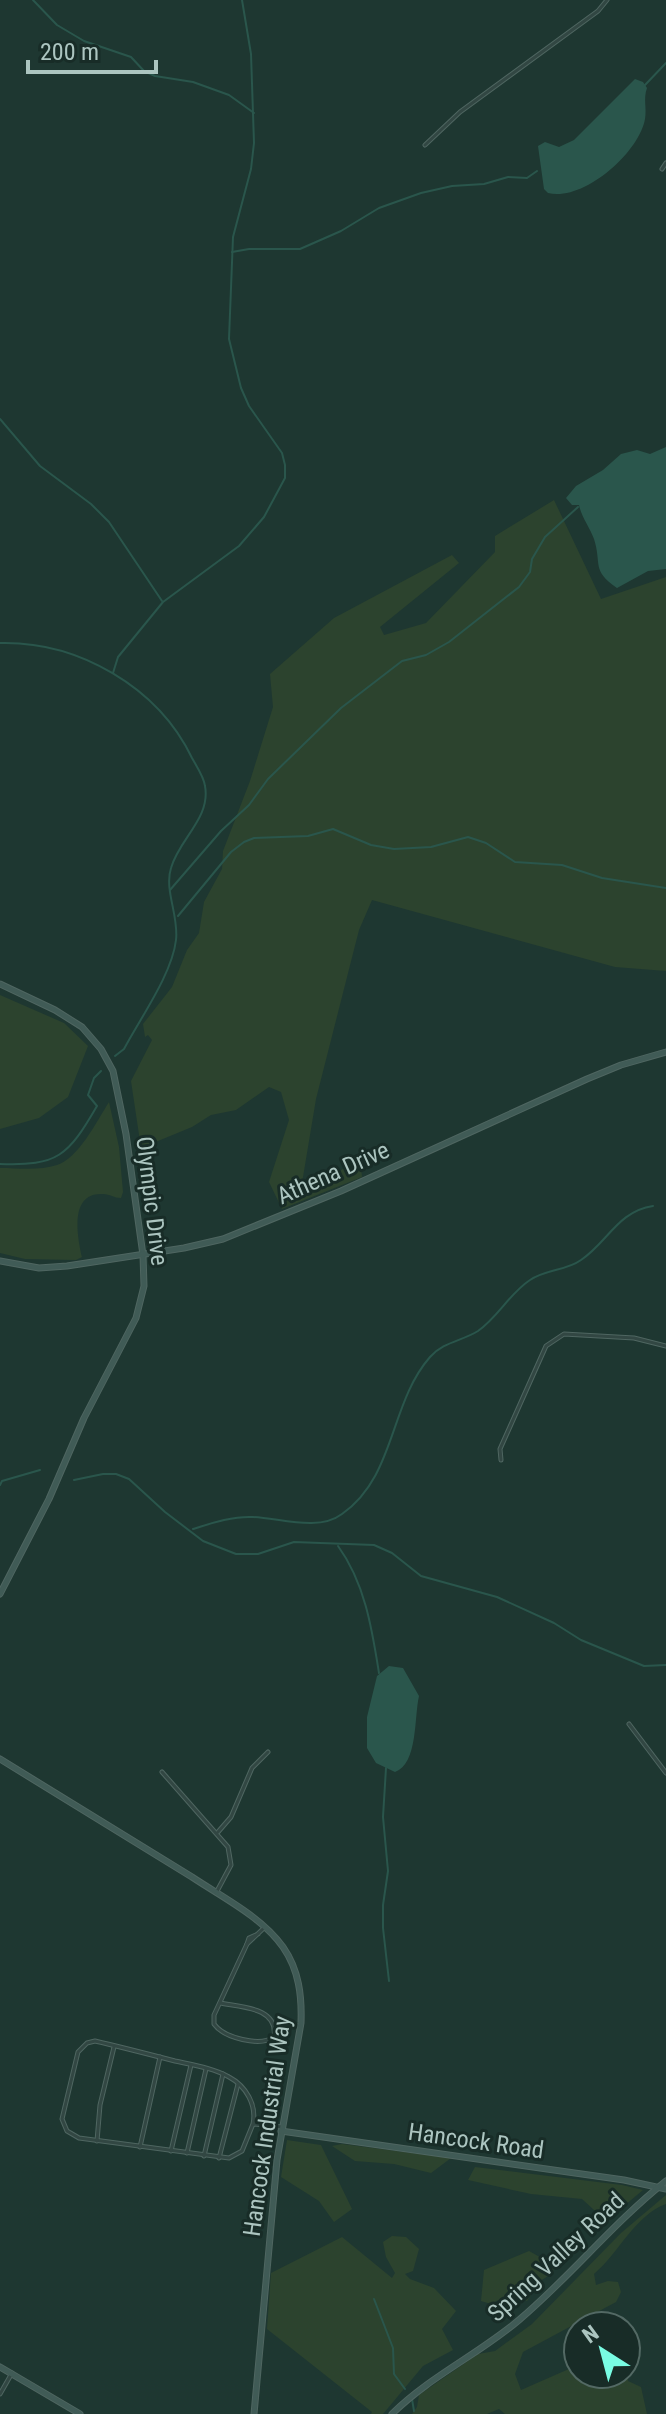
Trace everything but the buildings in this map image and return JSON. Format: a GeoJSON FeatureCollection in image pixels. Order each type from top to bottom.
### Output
{"type":"FeatureCollection","features":[{"type":"Feature","properties":{"kind":"street"},"geometry":{"type":"LineString","coordinates":[[425,145],[460,112],[598,11],[607,0]]}},
{"type":"Feature","properties":{"kind":"street"},"geometry":{"type":"LineString","coordinates":[[662,169],[666,163]]}},
{"type":"Feature","properties":{"kind":"street","name":"Olympic Drive"},"geometry":{"type":"LineString","coordinates":[[0,984],[55,1010],[82,1027],[101,1049],[113,1071],[126,1134],[143,1255],[144,1286],[136,1318],[84,1418],[49,1499],[0,1594]]}},
{"type":"Feature","properties":{"kind":"street","name":"Athena Drive"},"geometry":{"type":"LineString","coordinates":[[0,1261],[39,1268],[203,1245],[249,1230],[587,1079],[666,1052]]}},
{"type":"Feature","properties":{"kind":"street"},"geometry":{"type":"LineString","coordinates":[[501,1460],[500,1449],[546,1346],[559,1336],[634,1338],[666,1346]]}},
{"type":"Feature","properties":{"kind":"street"},"geometry":{"type":"LineString","coordinates":[[629,1724],[666,1773]]}},
{"type":"Feature","properties":{"kind":"street"},"geometry":{"type":"LineString","coordinates":[[218,1833],[231,1817],[252,1768],[268,1752]]}},
{"type":"Feature","properties":{"kind":"street","name":"Hancock Industrial Way"},"geometry":{"type":"LineString","coordinates":[[0,1759],[216,1893],[265,1927],[290,1958],[297,1976],[302,2003],[301,2023],[282,2129],[254,2414]]}},
{"type":"Feature","properties":{"kind":"street"},"geometry":{"type":"LineString","coordinates":[[162,1772],[228,1847],[231,1865],[216,1893]]}},
{"type":"Feature","properties":{"kind":"street"},"geometry":{"type":"LineString","coordinates":[[220,2003],[263,2012],[272,2021],[276,2033],[274,2037],[263,2042],[222,2032],[213,2020],[220,2003],[247,1944],[249,1938],[265,1927]]}},
{"type":"Feature","properties":{"kind":"street"},"geometry":{"type":"LineString","coordinates":[[92,2041],[160,2057],[223,2074],[238,2084],[253,2106],[253,2124],[239,2153],[229,2158],[219,2158],[97,2141],[75,2137],[67,2131],[62,2119],[80,2047],[92,2041]]}},
{"type":"Feature","properties":{"kind":"street"},"geometry":{"type":"LineString","coordinates":[[97,2141],[100,2105],[114,2046]]}},
{"type":"Feature","properties":{"kind":"street"},"geometry":{"type":"LineString","coordinates":[[140,2147],[160,2057]]}},
{"type":"Feature","properties":{"kind":"street"},"geometry":{"type":"LineString","coordinates":[[171,2151],[191,2064]]}},
{"type":"Feature","properties":{"kind":"street"},"geometry":{"type":"LineString","coordinates":[[187,2153],[206,2069]]}},
{"type":"Feature","properties":{"kind":"street"},"geometry":{"type":"LineString","coordinates":[[204,2156],[223,2074]]}},
{"type":"Feature","properties":{"kind":"street"},"geometry":{"type":"LineString","coordinates":[[219,2158],[238,2084]]}},
{"type":"Feature","properties":{"kind":"street"},"geometry":{"type":"LineString","coordinates":[[253,2124],[282,2129]]}},
{"type":"Feature","properties":{"kind":"street","name":"Hancock Road"},"geometry":{"type":"LineString","coordinates":[[282,2129],[662,2188]]}},
{"type":"Feature","properties":{"kind":"street","name":"Spring Valley Road"},"geometry":{"type":"LineString","coordinates":[[392,2414],[409,2398],[519,2320],[612,2228],[662,2188],[666,2181]]}},
{"type":"Feature","properties":{"kind":"street"},"geometry":{"type":"LineString","coordinates":[[0,2367],[80,2414]]}},
{"type":"Feature","properties":{"kind":"street"},"geometry":{"type":"LineString","coordinates":[[0,2394],[12,2373]]}},
{"type":"Feature","properties":{"kind":"shaded area"},"geometry":{"type":"Polygon","coordinates":[[[635,79],[647,88],[645,119],[632,146],[621,160],[592,183],[562,194],[548,193],[544,189],[538,146],[545,142],[559,147],[574,140],[635,79]]]}},
{"type":"Feature","properties":{"kind":"shaded area"},"geometry":{"type":"Polygon","coordinates":[[[666,447],[666,569],[648,571],[617,588],[600,571],[594,539],[579,505],[572,505],[566,498],[576,486],[603,470],[621,454],[637,450],[650,454],[666,447]]]}},
{"type":"Feature","properties":{"kind":"shaded area"},"geometry":{"type":"Polygon","coordinates":[[[554,500],[601,599],[666,577],[666,971],[615,967],[372,900],[359,930],[316,1099],[302,1183],[327,1180],[360,1157],[362,1177],[282,1209],[269,1182],[289,1120],[281,1092],[269,1087],[236,1110],[211,1115],[192,1127],[141,1148],[131,1081],[152,1040],[148,1035],[145,1037],[143,1024],[172,987],[187,950],[199,933],[204,902],[222,869],[223,851],[250,781],[273,707],[270,674],[334,618],[452,555],[459,563],[380,627],[384,635],[426,623],[495,552],[495,536],[554,500]]]}},
{"type":"Feature","properties":{"kind":"shaded area"},"geometry":{"type":"Polygon","coordinates":[[[0,995],[64,1023],[88,1046],[68,1097],[39,1118],[0,1129],[0,995]]]}},
{"type":"Feature","properties":{"kind":"shaded area"},"geometry":{"type":"Polygon","coordinates":[[[109,1102],[119,1147],[123,1192],[121,1198],[103,1194],[84,1200],[78,1218],[82,1257],[76,1260],[25,1259],[0,1253],[0,1168],[43,1168],[65,1161],[86,1138],[109,1102]]]}},
{"type":"Feature","properties":{"kind":"shaded area"},"geometry":{"type":"Polygon","coordinates":[[[389,1666],[403,1668],[419,1696],[408,1760],[395,1772],[376,1763],[367,1748],[367,1717],[377,1676],[389,1666]]]}},
{"type":"Feature","properties":{"kind":"shaded area"},"geometry":{"type":"Polygon","coordinates":[[[287,2140],[321,2145],[352,2209],[334,2222],[319,2201],[281,2177],[287,2140]]]}},
{"type":"Feature","properties":{"kind":"shaded area"},"geometry":{"type":"Polygon","coordinates":[[[342,2144],[451,2158],[431,2173],[394,2164],[355,2161],[332,2146],[342,2144]]]}},
{"type":"Feature","properties":{"kind":"shaded area"},"geometry":{"type":"Polygon","coordinates":[[[475,2167],[643,2190],[606,2221],[582,2199],[531,2194],[468,2180],[475,2167]]]}},
{"type":"Feature","properties":{"kind":"shaded area"},"geometry":{"type":"Polygon","coordinates":[[[666,2195],[666,2204],[636,2225],[594,2274],[596,2285],[618,2282],[621,2292],[616,2302],[601,2310],[562,2310],[562,2331],[523,2352],[515,2374],[521,2390],[562,2372],[562,2390],[642,2390],[647,2414],[505,2414],[499,2409],[487,2414],[412,2414],[419,2395],[478,2354],[495,2351],[532,2324],[621,2233],[666,2195]]]}},
{"type":"Feature","properties":{"kind":"shaded area"},"geometry":{"type":"Polygon","coordinates":[[[392,2236],[406,2237],[419,2249],[413,2271],[405,2274],[434,2288],[456,2311],[442,2329],[453,2350],[423,2366],[383,2414],[371,2414],[267,2329],[271,2273],[342,2237],[392,2278],[395,2273],[386,2257],[383,2242],[392,2236]]]}},
{"type":"Feature","properties":{"kind":"shaded area"},"geometry":{"type":"Polygon","coordinates":[[[529,2251],[554,2265],[553,2273],[540,2281],[527,2301],[513,2297],[491,2304],[481,2301],[484,2270],[529,2251]]]}},
{"type":"Feature","properties":{"kind":"waterway"},"geometry":{"type":"LineString","coordinates":[[33,0],[57,25],[84,41],[131,57],[144,71],[155,76],[193,82],[229,95],[254,113]]}},
{"type":"Feature","properties":{"kind":"waterway"},"geometry":{"type":"LineString","coordinates":[[113,673],[118,657],[163,602],[239,546],[264,517],[285,478],[282,453],[249,406],[241,388],[229,339],[233,237],[251,169],[254,143],[251,54],[242,0]]}},
{"type":"Feature","properties":{"kind":"waterway"},"geometry":{"type":"LineString","coordinates":[[645,85],[666,63]]}},
{"type":"Feature","properties":{"kind":"waterway"},"geometry":{"type":"LineString","coordinates":[[232,252],[300,249],[341,231],[379,208],[421,193],[452,186],[484,184],[508,177],[527,178],[537,171]]}},
{"type":"Feature","properties":{"kind":"waterway"},"geometry":{"type":"LineString","coordinates":[[0,419],[40,466],[91,504],[109,522],[162,601]]}},
{"type":"Feature","properties":{"kind":"waterway"},"geometry":{"type":"LineString","coordinates":[[170,890],[221,831],[249,805],[268,779],[341,708],[402,661],[426,655],[449,642],[519,587],[530,572],[532,559],[545,537],[578,507]]}},
{"type":"Feature","properties":{"kind":"waterway"},"geometry":{"type":"LineString","coordinates":[[0,643],[29,644],[58,650],[112,673],[137,690],[159,710],[177,733],[204,783],[206,798],[203,808],[175,857],[169,876],[176,922],[176,940],[169,967],[124,1049],[115,1056]]}},
{"type":"Feature","properties":{"kind":"waterway"},"geometry":{"type":"LineString","coordinates":[[178,916],[231,852],[244,842],[254,838],[308,836],[333,829],[371,845],[394,849],[431,847],[468,837],[486,843],[515,862],[562,865],[602,878],[666,888]]}},
{"type":"Feature","properties":{"kind":"waterway"},"geometry":{"type":"LineString","coordinates":[[0,1164],[49,1160],[69,1147],[97,1106],[88,1095],[94,1078],[101,1071]]}},
{"type":"Feature","properties":{"kind":"waterway"},"geometry":{"type":"LineString","coordinates":[[193,1529],[238,1518],[310,1523],[342,1514],[360,1498],[373,1480],[407,1396],[430,1357],[441,1348],[478,1331],[530,1280],[575,1264],[631,1214],[653,1206]]}},
{"type":"Feature","properties":{"kind":"waterway"},"geometry":{"type":"LineString","coordinates":[[0,1485],[2,1481],[40,1470]]}},
{"type":"Feature","properties":{"kind":"waterway"},"geometry":{"type":"LineString","coordinates":[[74,1480],[103,1474],[116,1474],[129,1479],[203,1541],[236,1554],[258,1554],[294,1542],[374,1545],[392,1553],[421,1576],[497,1597],[554,1623],[581,1640],[644,1666],[666,1665]]}},
{"type":"Feature","properties":{"kind":"waterway"},"geometry":{"type":"LineString","coordinates":[[338,1546],[361,1591],[379,1673]]}},
{"type":"Feature","properties":{"kind":"waterway"},"geometry":{"type":"LineString","coordinates":[[386,1768],[383,1817],[388,1871],[383,1928],[389,1981]]}},
{"type":"Feature","properties":{"kind":"waterway"},"geometry":{"type":"LineString","coordinates":[[374,2299],[393,2348],[394,2374],[405,2389]]}},
{"type":"Feature","properties":{"kind":"waterway"},"geometry":{"type":"LineString","coordinates":[[412,2399],[414,2411]]}}]}
